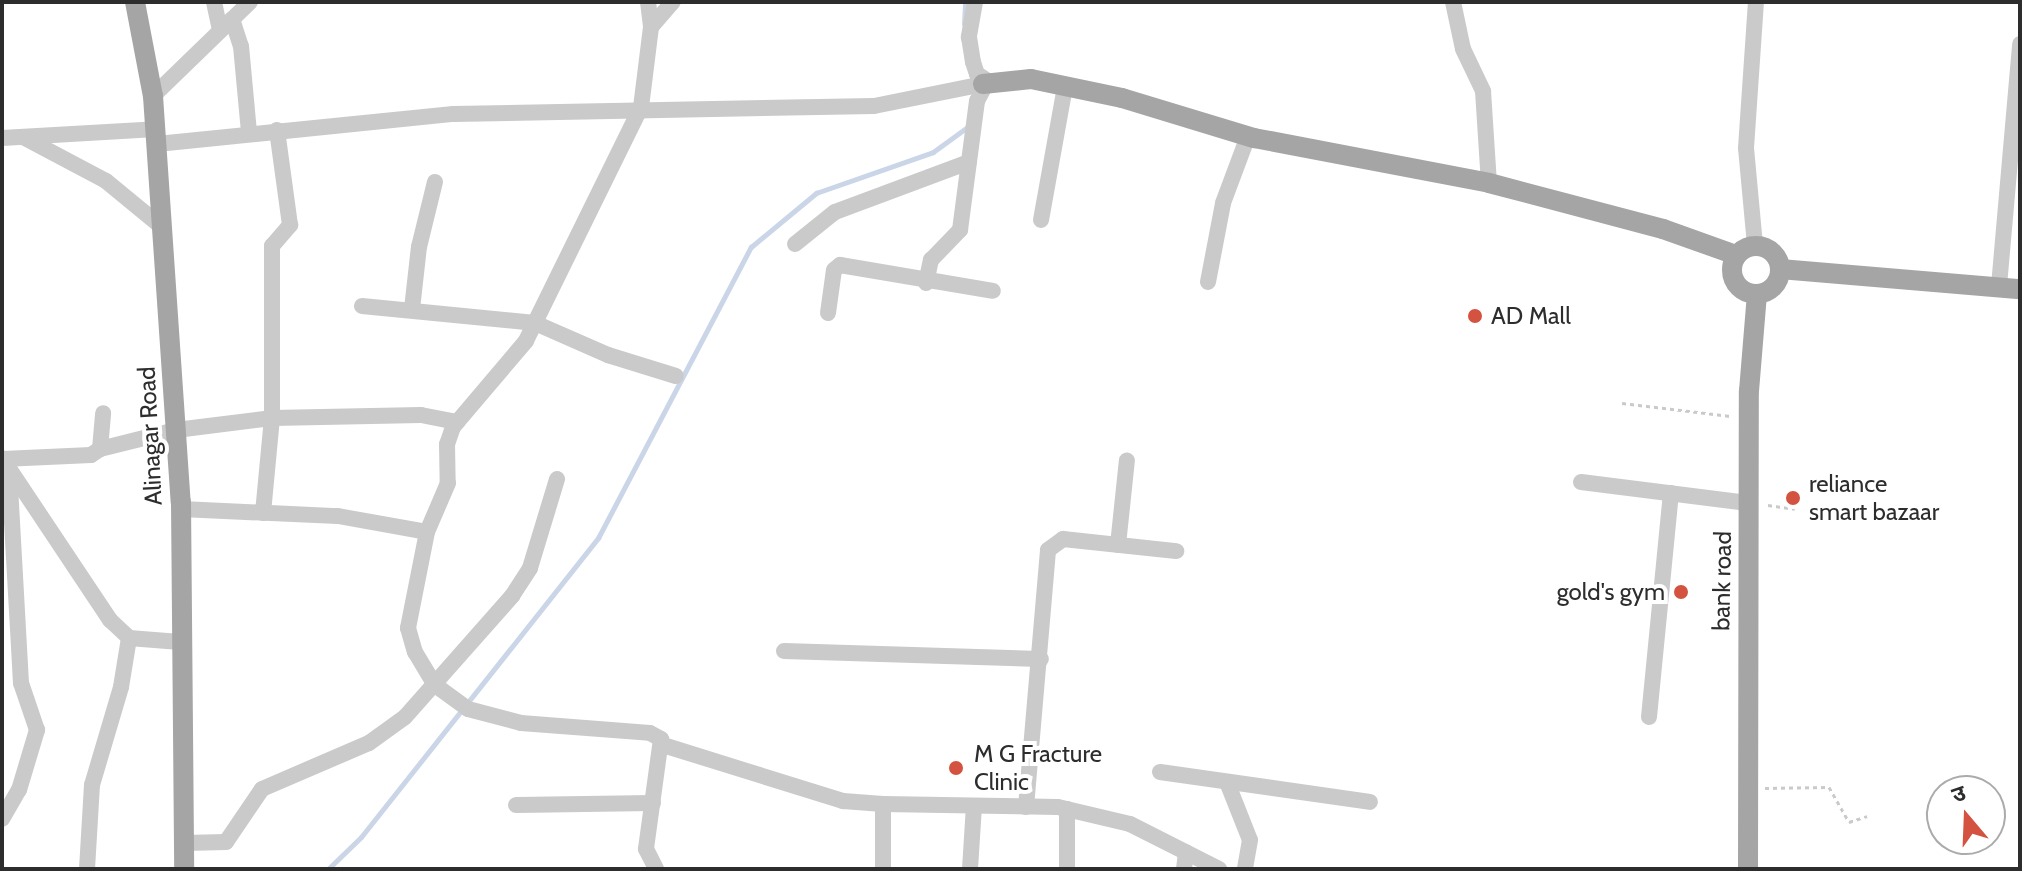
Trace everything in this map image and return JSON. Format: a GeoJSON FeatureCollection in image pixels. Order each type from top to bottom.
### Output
{"type":"FeatureCollection","features":[{"type":"Feature","properties":{"kind":"main road","name":"Alinagar Road"},"geometry":{"type":"LineString","coordinates":[[135,2],[153,96],[181,509],[184,869]]}},
{"type":"Feature","properties":{"kind":"main road"},"geometry":{"type":"LineString","coordinates":[[983,84],[1031,79],[1065,86],[1248,136],[1489,183],[1663,229],[1736,255],[1755,245],[1775,254],[1780,269],[1776,283],[1757,294],[1742,290],[1732,278],[1736,255]]}},
{"type":"Feature","properties":{"kind":"main road"},"geometry":{"type":"LineString","coordinates":[[1780,269],[2020,289]]}},
{"type":"Feature","properties":{"kind":"main road","name":"bank road"},"geometry":{"type":"LineString","coordinates":[[1748,869],[1748,503],[1757,294]]}},
{"type":"Feature","properties":{"kind":"street"},"geometry":{"type":"LineString","coordinates":[[214,2],[241,46],[249,133]]}},
{"type":"Feature","properties":{"kind":"street"},"geometry":{"type":"LineString","coordinates":[[153,96],[250,2]]}},
{"type":"Feature","properties":{"kind":"street"},"geometry":{"type":"LineString","coordinates":[[648,2],[651,27],[641,107],[535,323],[513,361],[457,422],[447,444],[448,483],[427,532],[408,628],[415,652],[435,685],[463,706],[521,723],[650,733],[663,745],[843,801],[1067,809],[1130,824],[1219,869]]}},
{"type":"Feature","properties":{"kind":"street"},"geometry":{"type":"LineString","coordinates":[[651,27],[673,2]]}},
{"type":"Feature","properties":{"kind":"street"},"geometry":{"type":"LineString","coordinates":[[975,2],[969,37],[973,62],[983,84]]}},
{"type":"Feature","properties":{"kind":"street"},"geometry":{"type":"LineString","coordinates":[[1453,2],[1463,49],[1483,91],[1489,183]]}},
{"type":"Feature","properties":{"kind":"street"},"geometry":{"type":"LineString","coordinates":[[1755,245],[1746,148],[1756,2]]}},
{"type":"Feature","properties":{"kind":"street"},"geometry":{"type":"LineString","coordinates":[[1999,286],[2020,44]]}},
{"type":"Feature","properties":{"kind":"street"},"geometry":{"type":"LineString","coordinates":[[2,138],[249,133],[453,114],[641,107],[829,109],[874,106],[983,84]]}},
{"type":"Feature","properties":{"kind":"street"},"geometry":{"type":"LineString","coordinates":[[926,283],[931,260],[960,230],[977,101],[983,84]]}},
{"type":"Feature","properties":{"kind":"street"},"geometry":{"type":"LineString","coordinates":[[1041,220],[1065,86]]}},
{"type":"Feature","properties":{"kind":"street"},"geometry":{"type":"LineString","coordinates":[[263,513],[272,418],[272,246],[290,225],[277,130]]}},
{"type":"Feature","properties":{"kind":"street"},"geometry":{"type":"LineString","coordinates":[[1208,282],[1223,203],[1248,136]]}},
{"type":"Feature","properties":{"kind":"street"},"geometry":{"type":"LineString","coordinates":[[23,137],[106,181],[162,227]]}},
{"type":"Feature","properties":{"kind":"street"},"geometry":{"type":"LineString","coordinates":[[795,244],[835,212],[969,162]]}},
{"type":"Feature","properties":{"kind":"street"},"geometry":{"type":"LineString","coordinates":[[412,309],[419,247],[435,182]]}},
{"type":"Feature","properties":{"kind":"street"},"geometry":{"type":"LineString","coordinates":[[828,313],[834,270],[840,265],[926,283],[993,291]]}},
{"type":"Feature","properties":{"kind":"street"},"geometry":{"type":"LineString","coordinates":[[362,306],[535,323],[608,355],[676,376]]}},
{"type":"Feature","properties":{"kind":"street"},"geometry":{"type":"LineString","coordinates":[[100,449],[103,413]]}},
{"type":"Feature","properties":{"kind":"street"},"geometry":{"type":"LineString","coordinates":[[5,463],[91,455],[100,449],[176,430],[272,418],[421,415],[457,422]]}},
{"type":"Feature","properties":{"kind":"street"},"geometry":{"type":"LineString","coordinates":[[1118,545],[1127,460]]}},
{"type":"Feature","properties":{"kind":"street"},"geometry":{"type":"LineString","coordinates":[[2,819],[19,790],[37,730],[21,683],[9,579],[5,463]]}},
{"type":"Feature","properties":{"kind":"street"},"geometry":{"type":"LineString","coordinates":[[5,463],[110,620],[129,638],[180,642]]}},
{"type":"Feature","properties":{"kind":"street"},"geometry":{"type":"LineString","coordinates":[[185,843],[226,842],[262,789],[386,734],[435,685],[512,596],[530,568],[557,479]]}},
{"type":"Feature","properties":{"kind":"street"},"geometry":{"type":"LineString","coordinates":[[1581,482],[1748,503]]}},
{"type":"Feature","properties":{"kind":"street"},"geometry":{"type":"LineString","coordinates":[[1649,717],[1671,493]]}},
{"type":"Feature","properties":{"kind":"street"},"geometry":{"type":"LineString","coordinates":[[181,509],[359,518],[427,532]]}},
{"type":"Feature","properties":{"kind":"street"},"geometry":{"type":"LineString","coordinates":[[1026,807],[1051,544],[1063,539],[1176,551]]}},
{"type":"Feature","properties":{"kind":"street"},"geometry":{"type":"LineString","coordinates":[[87,869],[92,785],[121,687],[129,638]]}},
{"type":"Feature","properties":{"kind":"street"},"geometry":{"type":"LineString","coordinates":[[784,651],[1041,659]]}},
{"type":"Feature","properties":{"kind":"street"},"geometry":{"type":"LineString","coordinates":[[656,869],[646,849],[663,745]]}},
{"type":"Feature","properties":{"kind":"street"},"geometry":{"type":"LineString","coordinates":[[1160,772],[1370,802]]}},
{"type":"Feature","properties":{"kind":"street"},"geometry":{"type":"LineString","coordinates":[[1227,782],[1250,840],[1245,869]]}},
{"type":"Feature","properties":{"kind":"street"},"geometry":{"type":"LineString","coordinates":[[516,805],[653,803]]}},
{"type":"Feature","properties":{"kind":"street"},"geometry":{"type":"LineString","coordinates":[[883,804],[883,869]]}},
{"type":"Feature","properties":{"kind":"street"},"geometry":{"type":"LineString","coordinates":[[970,869],[974,806]]}},
{"type":"Feature","properties":{"kind":"street"},"geometry":{"type":"LineString","coordinates":[[1067,809],[1067,869]]}},
{"type":"Feature","properties":{"kind":"street"},"geometry":{"type":"LineString","coordinates":[[1184,869],[1186,852]]}},
{"type":"Feature","properties":{"kind":"path"},"geometry":{"type":"LineString","coordinates":[[1622,403],[1740,417]]}},
{"type":"Feature","properties":{"kind":"path"},"geometry":{"type":"LineString","coordinates":[[1748,503],[1795,509]]}},
{"type":"Feature","properties":{"kind":"path"},"geometry":{"type":"LineString","coordinates":[[1753,788],[1829,787],[1849,822],[1867,816]]}},
{"type":"Feature","properties":{"kind":"waterway"},"geometry":{"type":"LineString","coordinates":[[964,24],[965,2]]}},
{"type":"Feature","properties":{"kind":"waterway"},"geometry":{"type":"LineString","coordinates":[[328,869],[361,837],[598,538],[751,247],[816,193],[933,152],[970,125]]}},
{"type":"Feature","properties":{"kind":"place","name":"AD Mall"},"geometry":{"type":"Point","coordinates":[1475,316]}},
{"type":"Feature","properties":{"kind":"place","name":"reliance smart bazaar"},"geometry":{"type":"Point","coordinates":[1793,498]}},
{"type":"Feature","properties":{"kind":"place","name":"gold's gym"},"geometry":{"type":"Point","coordinates":[1681,592]}},
{"type":"Feature","properties":{"kind":"place","name":"M G Fracture Clinic"},"geometry":{"type":"Point","coordinates":[956,768]}}]}
